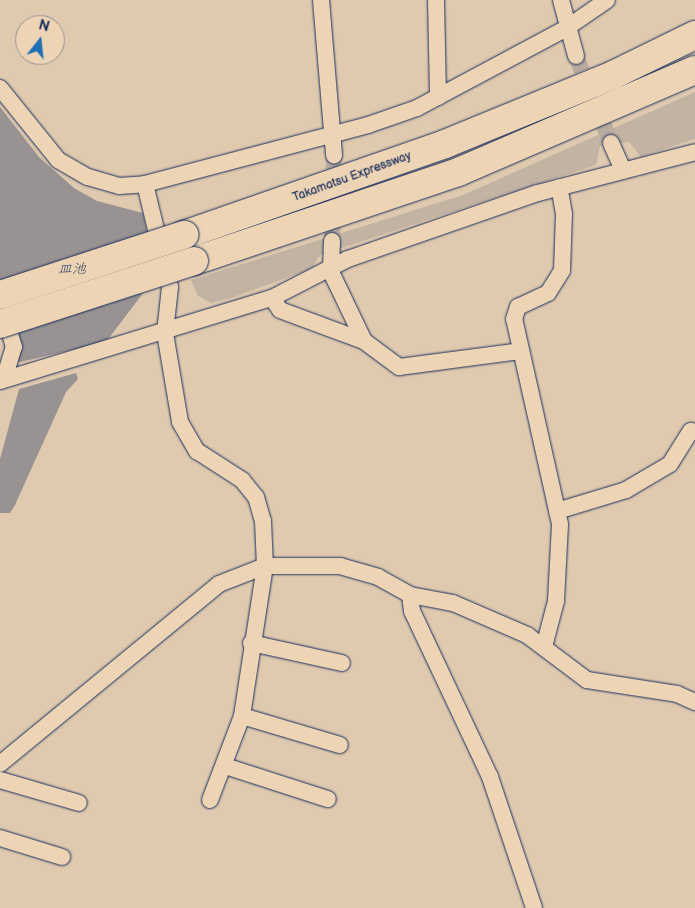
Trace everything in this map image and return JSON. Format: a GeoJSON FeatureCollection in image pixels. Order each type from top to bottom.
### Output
{"type":"FeatureCollection","features":[{"type":"Feature","properties":{"kind":"highway","name":"Takamatsu Expressway"},"geometry":{"type":"LineString","coordinates":[[0,295],[184,235],[445,144],[613,75],[695,35]]}},
{"type":"Feature","properties":{"kind":"highway"},"geometry":{"type":"LineString","coordinates":[[0,324],[458,172],[695,70]]}},
{"type":"Feature","properties":{"kind":"street"},"geometry":{"type":"LineString","coordinates":[[321,0],[335,131],[334,155]]}},
{"type":"Feature","properties":{"kind":"street"},"geometry":{"type":"LineString","coordinates":[[436,0],[438,97]]}},
{"type":"Feature","properties":{"kind":"street"},"geometry":{"type":"LineString","coordinates":[[560,0],[565,29],[576,56]]}},
{"type":"Feature","properties":{"kind":"street"},"geometry":{"type":"LineString","coordinates":[[0,88],[58,160],[88,177],[119,186],[145,184],[335,131],[368,125],[438,97],[565,29],[607,0]]}},
{"type":"Feature","properties":{"kind":"street"},"geometry":{"type":"LineString","coordinates":[[611,143],[622,170]]}},
{"type":"Feature","properties":{"kind":"street"},"geometry":{"type":"LineString","coordinates":[[2,380],[272,298],[331,272],[348,259],[559,187],[695,152]]}},
{"type":"Feature","properties":{"kind":"street"},"geometry":{"type":"LineString","coordinates":[[145,184],[170,288],[165,332],[180,422],[197,451],[242,480],[256,497],[264,521],[265,589],[251,643],[242,716],[225,766],[210,800]]}},
{"type":"Feature","properties":{"kind":"street"},"geometry":{"type":"LineString","coordinates":[[544,647],[556,600],[560,559],[557,510],[514,318],[518,307],[548,293],[562,271],[564,214],[559,187]]}},
{"type":"Feature","properties":{"kind":"street"},"geometry":{"type":"LineString","coordinates":[[332,241],[331,272],[364,341]]}},
{"type":"Feature","properties":{"kind":"street"},"geometry":{"type":"LineString","coordinates":[[272,298],[280,310],[364,341],[399,367],[520,351]]}},
{"type":"Feature","properties":{"kind":"street"},"geometry":{"type":"LineString","coordinates":[[0,302],[14,347],[2,380]]}},
{"type":"Feature","properties":{"kind":"street"},"geometry":{"type":"LineString","coordinates":[[557,510],[626,490],[670,464],[690,431],[695,432]]}},
{"type":"Feature","properties":{"kind":"street"},"geometry":{"type":"LineString","coordinates":[[0,764],[219,584],[265,566],[340,566],[378,577],[410,594],[453,603],[544,647],[588,680],[677,694],[695,702]]}},
{"type":"Feature","properties":{"kind":"street"},"geometry":{"type":"LineString","coordinates":[[410,594],[412,611],[490,777],[534,908]]}},
{"type":"Feature","properties":{"kind":"street"},"geometry":{"type":"LineString","coordinates":[[251,643],[342,663]]}},
{"type":"Feature","properties":{"kind":"street"},"geometry":{"type":"LineString","coordinates":[[242,716],[340,744]]}},
{"type":"Feature","properties":{"kind":"street"},"geometry":{"type":"LineString","coordinates":[[225,766],[328,799]]}},
{"type":"Feature","properties":{"kind":"street"},"geometry":{"type":"LineString","coordinates":[[0,780],[79,803]]}},
{"type":"Feature","properties":{"kind":"street"},"geometry":{"type":"LineString","coordinates":[[0,838],[62,857]]}},
{"type":"Feature","properties":{"kind":"shaded area"},"geometry":{"type":"Polygon","coordinates":[[[695,92],[695,139],[641,157],[629,142],[600,146],[596,165],[320,255],[311,269],[231,298],[211,303],[198,296],[191,280],[463,195],[695,92]]]}},
{"type":"Feature","properties":{"kind":"water","name":"皿池"},"geometry":{"type":"Polygon","coordinates":[[[0,107],[39,157],[74,188],[97,201],[143,213],[156,276],[106,342],[16,363],[18,335],[0,281],[0,107]]]}},
{"type":"Feature","properties":{"kind":"water"},"geometry":{"type":"Polygon","coordinates":[[[76,373],[78,379],[66,392],[15,505],[10,513],[0,513],[0,459],[19,389],[76,373]]]}},
{"type":"Feature","properties":{"kind":"tunnel"},"geometry":{"type":"LineString","coordinates":[[576,56],[611,143]]}},
{"type":"Feature","properties":{"kind":"tunnel"},"geometry":{"type":"LineString","coordinates":[[332,241],[334,155]]}}]}
